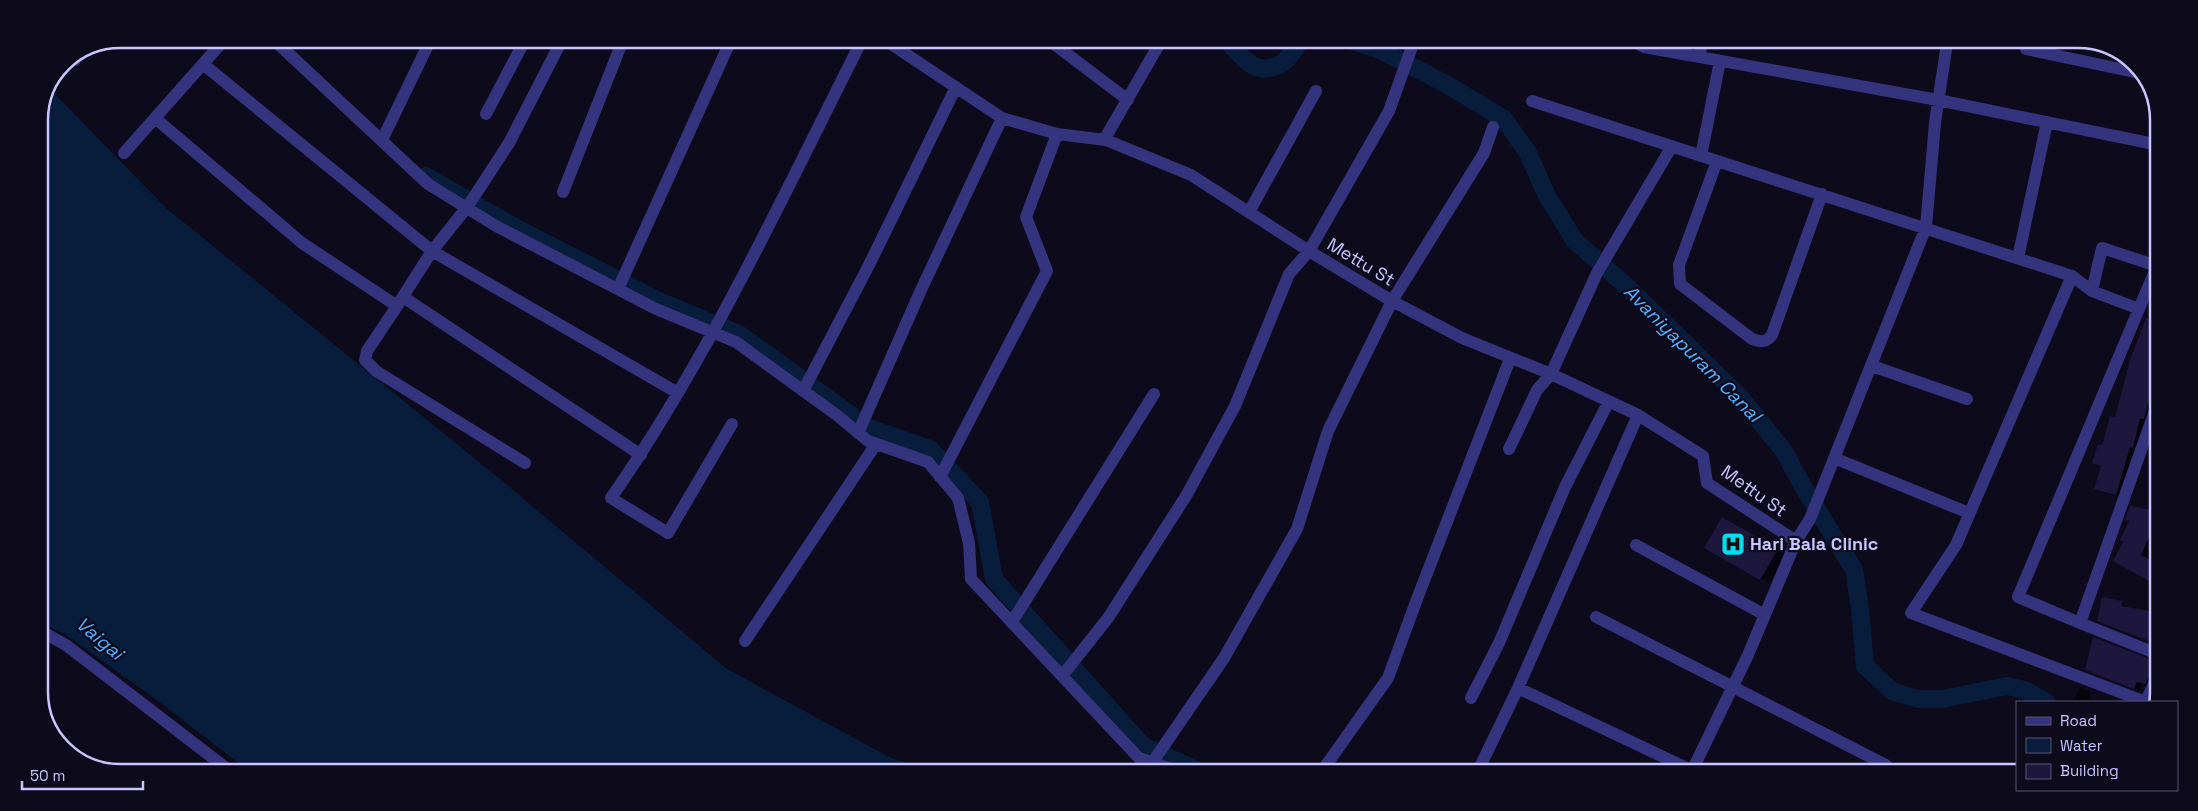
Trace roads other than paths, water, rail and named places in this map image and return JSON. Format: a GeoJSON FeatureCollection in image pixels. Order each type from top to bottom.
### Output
{"type":"FeatureCollection","features":[{"type":"Feature","properties":{"kind":"street"},"geometry":{"type":"LineString","coordinates":[[124,153],[217,48]]}},
{"type":"Feature","properties":{"kind":"street"},"geometry":{"type":"LineString","coordinates":[[283,48],[384,136],[428,184],[496,226],[656,309],[736,342],[859,432],[868,441],[928,462],[941,475],[958,498],[969,542],[971,579],[1014,619],[1139,758],[1160,764]]}},
{"type":"Feature","properties":{"kind":"street"},"geometry":{"type":"LineString","coordinates":[[384,136],[427,48]]}},
{"type":"Feature","properties":{"kind":"street"},"geometry":{"type":"LineString","coordinates":[[486,114],[521,48]]}},
{"type":"Feature","properties":{"kind":"street"},"geometry":{"type":"LineString","coordinates":[[526,463],[376,370],[365,360],[367,351],[432,251],[467,207],[509,143],[558,48]]}},
{"type":"Feature","properties":{"kind":"street"},"geometry":{"type":"LineString","coordinates":[[563,192],[620,48]]}},
{"type":"Feature","properties":{"kind":"street"},"geometry":{"type":"LineString","coordinates":[[618,288],[727,48]]}},
{"type":"Feature","properties":{"kind":"street"},"geometry":{"type":"LineString","coordinates":[[732,424],[668,533],[611,498],[641,455],[722,318],[858,48]]}},
{"type":"Feature","properties":{"kind":"street","name":"Mettu St"},"geometry":{"type":"LineString","coordinates":[[897,48],[1002,118],[1057,134],[1104,140],[1191,175],[1309,251],[1392,301],[1462,338],[1551,374],[1638,415],[1703,456],[1706,483],[1796,541]]}},
{"type":"Feature","properties":{"kind":"street"},"geometry":{"type":"LineString","coordinates":[[1059,48],[1128,100]]}},
{"type":"Feature","properties":{"kind":"street"},"geometry":{"type":"LineString","coordinates":[[1104,140],[1157,48]]}},
{"type":"Feature","properties":{"kind":"street"},"geometry":{"type":"LineString","coordinates":[[1064,674],[1108,618],[1186,496],[1235,406],[1289,274],[1309,251],[1390,111],[1413,48]]}},
{"type":"Feature","properties":{"kind":"street"},"geometry":{"type":"LineString","coordinates":[[1650,48],[1938,100],[2150,143]]}},
{"type":"Feature","properties":{"kind":"street"},"geometry":{"type":"LineString","coordinates":[[1700,57],[1701,48]]}},
{"type":"Feature","properties":{"kind":"street"},"geometry":{"type":"LineString","coordinates":[[1695,764],[1733,688],[1796,541],[1810,519],[1926,227],[1938,100],[1946,48]]}},
{"type":"Feature","properties":{"kind":"street"},"geometry":{"type":"LineString","coordinates":[[2026,49],[2133,72]]}},
{"type":"Feature","properties":{"kind":"street"},"geometry":{"type":"LineString","coordinates":[[1701,156],[1720,61]]}},
{"type":"Feature","properties":{"kind":"street"},"geometry":{"type":"LineString","coordinates":[[203,64],[432,251],[678,393]]}},
{"type":"Feature","properties":{"kind":"street"},"geometry":{"type":"LineString","coordinates":[[803,391],[956,87]]}},
{"type":"Feature","properties":{"kind":"street"},"geometry":{"type":"LineString","coordinates":[[1249,212],[1316,91]]}},
{"type":"Feature","properties":{"kind":"street"},"geometry":{"type":"LineString","coordinates":[[1532,101],[1926,227],[2072,276],[2092,291],[2139,309]]}},
{"type":"Feature","properties":{"kind":"street"},"geometry":{"type":"LineString","coordinates":[[155,118],[302,243],[400,301],[641,455]]}},
{"type":"Feature","properties":{"kind":"street"},"geometry":{"type":"LineString","coordinates":[[859,432],[921,290],[1002,118]]}},
{"type":"Feature","properties":{"kind":"street"},"geometry":{"type":"LineString","coordinates":[[2018,258],[2047,122]]}},
{"type":"Feature","properties":{"kind":"street"},"geometry":{"type":"LineString","coordinates":[[1153,761],[1224,658],[1297,529],[1328,431],[1392,301],[1484,153],[1493,127]]}},
{"type":"Feature","properties":{"kind":"street"},"geometry":{"type":"LineString","coordinates":[[941,475],[1047,271],[1026,217],[1057,134]]}},
{"type":"Feature","properties":{"kind":"street"},"geometry":{"type":"LineString","coordinates":[[1509,449],[1537,390],[1551,374],[1597,273],[1610,254],[1672,146]]}},
{"type":"Feature","properties":{"kind":"street"},"geometry":{"type":"LineString","coordinates":[[1717,161],[1679,265],[1678,276],[1680,284],[1752,340],[1763,342],[1768,340],[1772,334],[1822,194]]}},
{"type":"Feature","properties":{"kind":"street"},"geometry":{"type":"LineString","coordinates":[[2092,291],[2102,248],[2150,264]]}},
{"type":"Feature","properties":{"kind":"street"},"geometry":{"type":"LineString","coordinates":[[2072,276],[1956,545],[1911,613],[2143,701]]}},
{"type":"Feature","properties":{"kind":"street"},"geometry":{"type":"LineString","coordinates":[[2150,283],[2018,597],[2150,651]]}},
{"type":"Feature","properties":{"kind":"street"},"geometry":{"type":"LineString","coordinates":[[1327,764],[1388,678],[1510,358]]}},
{"type":"Feature","properties":{"kind":"street"},"geometry":{"type":"LineString","coordinates":[[1872,366],[1967,399]]}},
{"type":"Feature","properties":{"kind":"street"},"geometry":{"type":"LineString","coordinates":[[1014,619],[1154,394]]}},
{"type":"Feature","properties":{"kind":"street"},"geometry":{"type":"LineString","coordinates":[[1471,698],[1499,643],[1565,487],[1609,401]]}},
{"type":"Feature","properties":{"kind":"street"},"geometry":{"type":"LineString","coordinates":[[1483,764],[1638,415]]}},
{"type":"Feature","properties":{"kind":"street"},"geometry":{"type":"LineString","coordinates":[[2080,623],[2150,425]]}},
{"type":"Feature","properties":{"kind":"street"},"geometry":{"type":"LineString","coordinates":[[745,641],[876,444]]}},
{"type":"Feature","properties":{"kind":"street"},"geometry":{"type":"LineString","coordinates":[[1834,458],[1970,513]]}},
{"type":"Feature","properties":{"kind":"street"},"geometry":{"type":"LineString","coordinates":[[1636,545],[1765,615]]}},
{"type":"Feature","properties":{"kind":"street"},"geometry":{"type":"LineString","coordinates":[[1596,617],[1884,764]]}},
{"type":"Feature","properties":{"kind":"street"},"geometry":{"type":"LineString","coordinates":[[48,635],[66,645],[221,764]]}},
{"type":"Feature","properties":{"kind":"street"},"geometry":{"type":"LineString","coordinates":[[1518,688],[1677,764]]}},
{"type":"Feature","properties":{"kind":"water","name":"Vaigai"},"geometry":{"type":"Polygon","coordinates":[[[53,92],[166,208],[495,475],[727,669],[891,758],[910,764],[240,764],[162,704],[65,634],[48,626],[48,119],[49,105],[53,92]]]}},
{"type":"Feature","properties":{"kind":"waterway","name":"Avaniyapuram Canal"},"geometry":{"type":"LineString","coordinates":[[1234,48],[1246,61],[1264,69],[1282,63],[1296,48]]}},
{"type":"Feature","properties":{"kind":"waterway","name":"Avaniyapuram Canal"},"geometry":{"type":"LineString","coordinates":[[1375,48],[1446,84],[1504,119],[1528,153],[1547,196],[1575,241],[1622,282],[1740,397],[1783,450],[1854,570],[1860,609],[1865,666],[1892,691],[1917,699],[1942,699],[2007,686],[2025,690],[2044,701]]}},
{"type":"Feature","properties":{"kind":"waterway"},"geometry":{"type":"LineString","coordinates":[[426,176],[520,230],[659,301],[739,334],[869,428],[930,449],[980,502],[994,579],[1143,746],[1183,764]]}},
{"type":"Feature","properties":{"kind":"place","name":"Hari Bala Clinic"},"geometry":{"type":"Point","coordinates":[1733,544]}}]}
